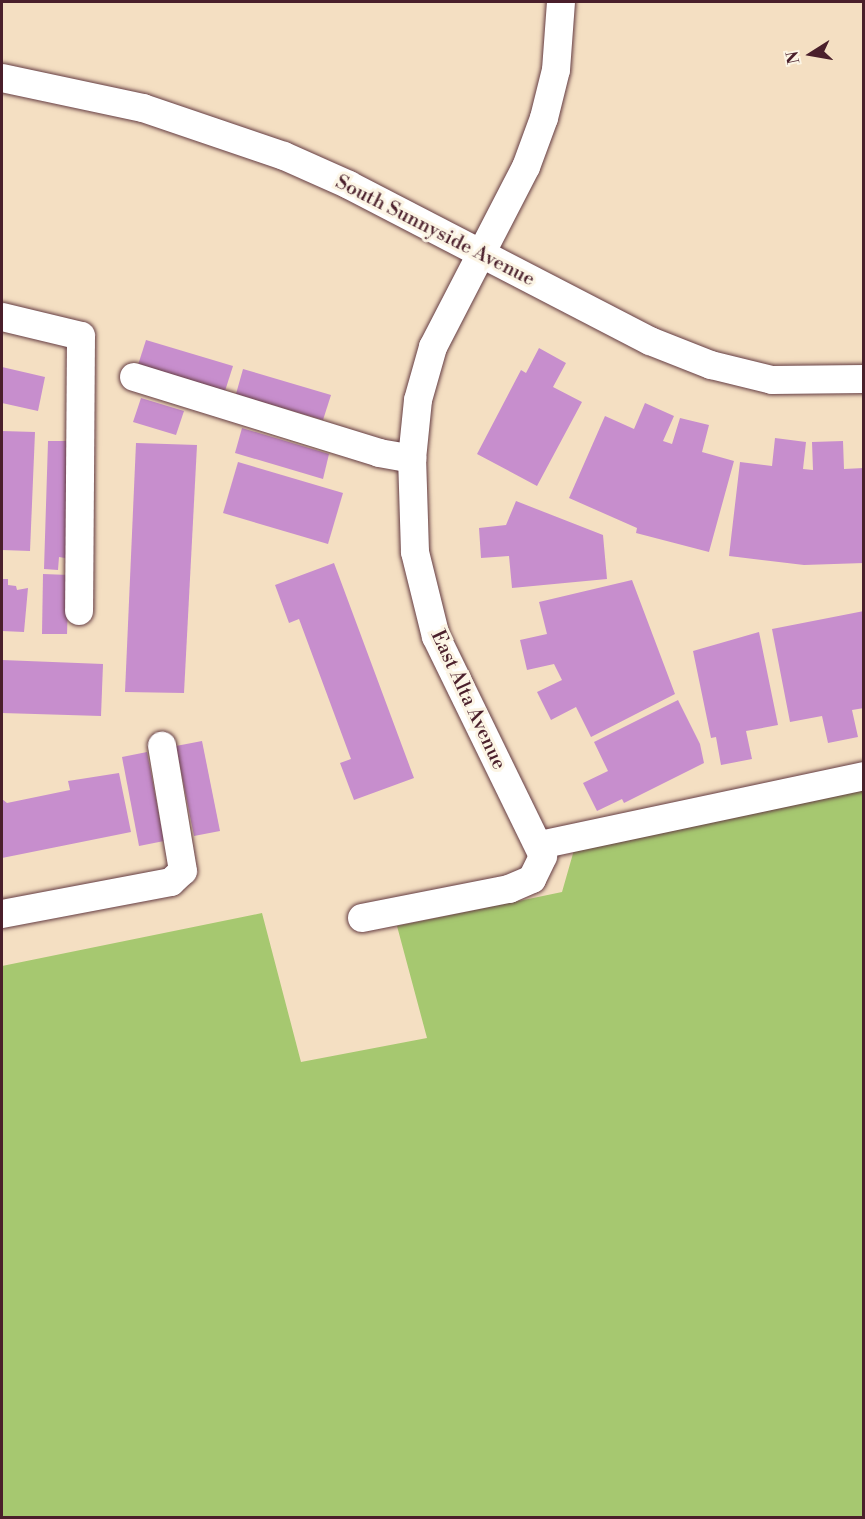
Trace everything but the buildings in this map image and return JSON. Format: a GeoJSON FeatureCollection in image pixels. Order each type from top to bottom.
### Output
{"type":"FeatureCollection","features":[{"type":"Feature","properties":{"kind":"street","name":"East Alta Avenue"},"geometry":{"type":"LineString","coordinates":[[540,845],[436,637],[415,552],[412,459],[418,400],[433,346],[526,167],[544,118],[556,70],[561,2]]}},
{"type":"Feature","properties":{"kind":"street","name":"South Sunnyside Avenue"},"geometry":{"type":"LineString","coordinates":[[2,78],[143,108],[215,130],[349,185],[650,341],[711,365],[772,380],[864,379]]}},
{"type":"Feature","properties":{"kind":"street"},"geometry":{"type":"LineString","coordinates":[[2,317],[81,336],[79,610]]}},
{"type":"Feature","properties":{"kind":"street"},"geometry":{"type":"LineString","coordinates":[[134,378],[379,453],[412,459]]}},
{"type":"Feature","properties":{"kind":"street"},"geometry":{"type":"LineString","coordinates":[[2,914],[171,882],[183,871],[162,746]]}},
{"type":"Feature","properties":{"kind":"street"},"geometry":{"type":"LineString","coordinates":[[362,918],[509,890],[532,879],[543,856],[540,845],[864,776]]}},
{"type":"Feature","properties":{"kind":"green space"},"geometry":{"type":"Polygon","coordinates":[[[863,789],[863,1517],[2,1518],[2,966],[262,913],[301,1062],[427,1038],[397,926],[562,892],[574,850],[863,789]]]}}]}
